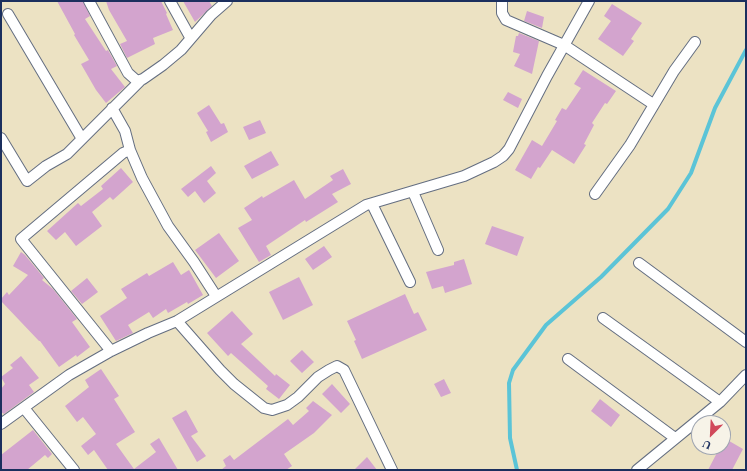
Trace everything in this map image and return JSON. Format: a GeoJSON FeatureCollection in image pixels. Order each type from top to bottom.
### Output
{"type":"FeatureCollection","features":[{"type":"Feature","properties":{"kind":"street"},"geometry":{"type":"LineString","coordinates":[[89,1],[128,73],[134,80],[140,81]]}},
{"type":"Feature","properties":{"kind":"street"},"geometry":{"type":"LineString","coordinates":[[170,1],[190,37]]}},
{"type":"Feature","properties":{"kind":"street"},"geometry":{"type":"LineString","coordinates":[[1,138],[27,181],[46,166],[67,154],[140,81],[181,50],[190,37],[227,1]]}},
{"type":"Feature","properties":{"kind":"street"},"geometry":{"type":"LineString","coordinates":[[502,1],[502,13],[506,20],[564,45],[653,104]]}},
{"type":"Feature","properties":{"kind":"street"},"geometry":{"type":"LineString","coordinates":[[1,424],[69,375],[111,351],[177,321],[352,213],[372,204],[464,176],[482,169],[503,156],[515,138],[589,1]]}},
{"type":"Feature","properties":{"kind":"street"},"geometry":{"type":"LineString","coordinates":[[8,14],[82,139]]}},
{"type":"Feature","properties":{"kind":"street"},"geometry":{"type":"LineString","coordinates":[[596,194],[630,145],[674,71],[695,42]]}},
{"type":"Feature","properties":{"kind":"street"},"geometry":{"type":"LineString","coordinates":[[112,108],[125,131],[130,150],[142,178],[168,226],[216,296]]}},
{"type":"Feature","properties":{"kind":"street"},"geometry":{"type":"LineString","coordinates":[[111,351],[21,239],[114,160],[130,150]]}},
{"type":"Feature","properties":{"kind":"street"},"geometry":{"type":"LineString","coordinates":[[413,192],[438,250]]}},
{"type":"Feature","properties":{"kind":"street"},"geometry":{"type":"LineString","coordinates":[[372,204],[410,282]]}},
{"type":"Feature","properties":{"kind":"street"},"geometry":{"type":"LineString","coordinates":[[639,263],[746,342]]}},
{"type":"Feature","properties":{"kind":"street"},"geometry":{"type":"LineString","coordinates":[[603,318],[720,402]]}},
{"type":"Feature","properties":{"kind":"street"},"geometry":{"type":"LineString","coordinates":[[177,321],[224,374],[249,397],[264,408],[272,410],[287,405],[298,397],[318,377],[329,370],[336,366],[344,370],[392,470]]}},
{"type":"Feature","properties":{"kind":"street"},"geometry":{"type":"LineString","coordinates":[[568,359],[675,438]]}},
{"type":"Feature","properties":{"kind":"street"},"geometry":{"type":"LineString","coordinates":[[637,470],[720,402],[746,375]]}},
{"type":"Feature","properties":{"kind":"street"},"geometry":{"type":"LineString","coordinates":[[24,408],[69,468]]}},
{"type":"Feature","properties":{"kind":"building"},"geometry":{"type":"Polygon","coordinates":[[[57,1],[83,1],[90,16],[85,19],[106,51],[108,50],[117,66],[111,69],[125,87],[106,103],[96,90],[81,64],[89,60],[74,35],[75,34],[57,1]]]}},
{"type":"Feature","properties":{"kind":"building"},"geometry":{"type":"Polygon","coordinates":[[[106,1],[161,1],[173,30],[153,38],[155,44],[127,58],[120,44],[127,41],[109,10],[106,1]]]}},
{"type":"Feature","properties":{"kind":"building"},"geometry":{"type":"Polygon","coordinates":[[[183,1],[209,1],[212,6],[195,22],[183,1]]]}},
{"type":"Feature","properties":{"kind":"building"},"geometry":{"type":"Polygon","coordinates":[[[612,4],[642,23],[631,39],[634,41],[623,56],[598,39],[611,21],[604,16],[612,4]]]}},
{"type":"Feature","properties":{"kind":"building"},"geometry":{"type":"Polygon","coordinates":[[[527,11],[544,17],[542,28],[524,21],[527,11]]]}},
{"type":"Feature","properties":{"kind":"building"},"geometry":{"type":"Polygon","coordinates":[[[519,33],[539,41],[532,74],[514,66],[520,54],[513,52],[516,36],[518,36],[519,33]]]}},
{"type":"Feature","properties":{"kind":"building"},"geometry":{"type":"Polygon","coordinates":[[[583,70],[616,91],[607,104],[605,103],[592,123],[594,125],[584,144],[586,145],[574,164],[552,150],[540,168],[538,167],[531,179],[515,170],[532,140],[542,146],[557,121],[555,120],[562,108],[566,110],[581,88],[574,84],[583,70]]]}},
{"type":"Feature","properties":{"kind":"building"},"geometry":{"type":"Polygon","coordinates":[[[508,92],[522,99],[518,108],[503,100],[508,92]]]}},
{"type":"Feature","properties":{"kind":"building"},"geometry":{"type":"Polygon","coordinates":[[[209,105],[221,124],[224,123],[228,132],[211,142],[206,132],[208,131],[197,113],[209,105]]]}},
{"type":"Feature","properties":{"kind":"building"},"geometry":{"type":"Polygon","coordinates":[[[260,120],[266,133],[249,140],[243,127],[260,120]]]}},
{"type":"Feature","properties":{"kind":"building"},"geometry":{"type":"Polygon","coordinates":[[[271,151],[279,165],[252,179],[244,166],[271,151]]]}},
{"type":"Feature","properties":{"kind":"building"},"geometry":{"type":"Polygon","coordinates":[[[211,166],[216,173],[207,181],[216,193],[204,203],[195,191],[188,197],[181,189],[211,166]]]}},
{"type":"Feature","properties":{"kind":"building"},"geometry":{"type":"Polygon","coordinates":[[[121,168],[133,182],[113,200],[110,197],[92,212],[102,226],[76,246],[65,232],[56,240],[47,231],[78,203],[81,206],[103,189],[101,186],[121,168]]]}},
{"type":"Feature","properties":{"kind":"building"},"geometry":{"type":"Polygon","coordinates":[[[343,169],[351,184],[332,194],[338,202],[306,222],[305,220],[266,246],[271,255],[259,262],[238,228],[252,220],[244,208],[262,196],[263,198],[294,180],[305,199],[333,180],[330,176],[343,169]]]}},
{"type":"Feature","properties":{"kind":"building"},"geometry":{"type":"Polygon","coordinates":[[[492,226],[524,237],[517,256],[485,244],[492,226]]]}},
{"type":"Feature","properties":{"kind":"building"},"geometry":{"type":"Polygon","coordinates":[[[219,233],[239,261],[216,278],[195,250],[219,233]]]}},
{"type":"Feature","properties":{"kind":"building"},"geometry":{"type":"Polygon","coordinates":[[[324,246],[332,257],[313,270],[305,259],[324,246]]]}},
{"type":"Feature","properties":{"kind":"building"},"geometry":{"type":"Polygon","coordinates":[[[21,252],[44,278],[42,280],[53,289],[77,319],[72,322],[90,347],[77,357],[76,355],[59,367],[40,341],[1,301],[7,292],[9,295],[28,275],[13,266],[21,252]]]}},
{"type":"Feature","properties":{"kind":"building"},"geometry":{"type":"Polygon","coordinates":[[[464,259],[472,284],[445,293],[443,286],[432,289],[426,272],[454,265],[454,262],[464,259]]]}},
{"type":"Feature","properties":{"kind":"building"},"geometry":{"type":"Polygon","coordinates":[[[173,262],[181,275],[189,270],[203,295],[168,313],[166,309],[153,318],[149,312],[128,325],[133,333],[116,341],[100,316],[127,298],[121,289],[147,273],[149,276],[173,262]]]}},
{"type":"Feature","properties":{"kind":"building"},"geometry":{"type":"Polygon","coordinates":[[[299,277],[313,305],[283,320],[269,292],[299,277]]]}},
{"type":"Feature","properties":{"kind":"building"},"geometry":{"type":"Polygon","coordinates":[[[87,278],[98,292],[82,304],[71,291],[87,278]]]}},
{"type":"Feature","properties":{"kind":"building"},"geometry":{"type":"Polygon","coordinates":[[[405,294],[414,314],[418,312],[427,330],[362,359],[354,341],[356,340],[347,321],[405,294]]]}},
{"type":"Feature","properties":{"kind":"building"},"geometry":{"type":"Polygon","coordinates":[[[232,311],[253,334],[241,344],[275,376],[276,374],[290,385],[279,399],[266,389],[268,386],[231,353],[228,356],[207,333],[232,311]]]}},
{"type":"Feature","properties":{"kind":"building"},"geometry":{"type":"Polygon","coordinates":[[[302,350],[314,362],[302,373],[290,361],[302,350]]]}},
{"type":"Feature","properties":{"kind":"building"},"geometry":{"type":"Polygon","coordinates":[[[21,356],[39,378],[29,385],[34,392],[4,414],[1,412],[1,389],[5,384],[1,377],[13,368],[10,365],[21,356]]]}},
{"type":"Feature","properties":{"kind":"building"},"geometry":{"type":"Polygon","coordinates":[[[101,369],[119,396],[114,399],[135,432],[116,444],[134,469],[156,452],[150,444],[159,438],[178,470],[108,470],[94,450],[88,455],[81,446],[96,434],[83,417],[77,422],[65,406],[89,387],[85,380],[101,369]]]}},
{"type":"Feature","properties":{"kind":"building"},"geometry":{"type":"Polygon","coordinates":[[[444,379],[451,393],[441,397],[434,384],[444,379]]]}},
{"type":"Feature","properties":{"kind":"building"},"geometry":{"type":"Polygon","coordinates":[[[332,384],[350,404],[341,413],[322,394],[332,384]]]}},
{"type":"Feature","properties":{"kind":"building"},"geometry":{"type":"Polygon","coordinates":[[[600,399],[620,415],[611,427],[591,411],[600,399]]]}},
{"type":"Feature","properties":{"kind":"building"},"geometry":{"type":"Polygon","coordinates":[[[313,401],[332,415],[314,433],[284,454],[292,466],[286,470],[221,470],[226,466],[223,460],[230,455],[234,460],[288,419],[293,425],[309,411],[306,408],[313,401]]]}},
{"type":"Feature","properties":{"kind":"building"},"geometry":{"type":"Polygon","coordinates":[[[186,410],[198,432],[191,436],[206,456],[197,462],[172,418],[186,410]]]}},
{"type":"Feature","properties":{"kind":"building"},"geometry":{"type":"Polygon","coordinates":[[[33,430],[52,454],[48,458],[45,455],[27,470],[1,470],[1,455],[33,430]]]}},
{"type":"Feature","properties":{"kind":"building"},"geometry":{"type":"Polygon","coordinates":[[[731,442],[743,449],[732,470],[708,470],[716,455],[731,455],[731,442]]]}},
{"type":"Feature","properties":{"kind":"building"},"geometry":{"type":"Polygon","coordinates":[[[367,457],[377,470],[354,470],[367,457]]]}},
{"type":"Feature","properties":{"kind":"waterway"},"geometry":{"type":"LineString","coordinates":[[517,470],[510,438],[509,383],[513,370],[546,325],[601,277],[668,209],[691,173],[715,108],[746,50]]}}]}
